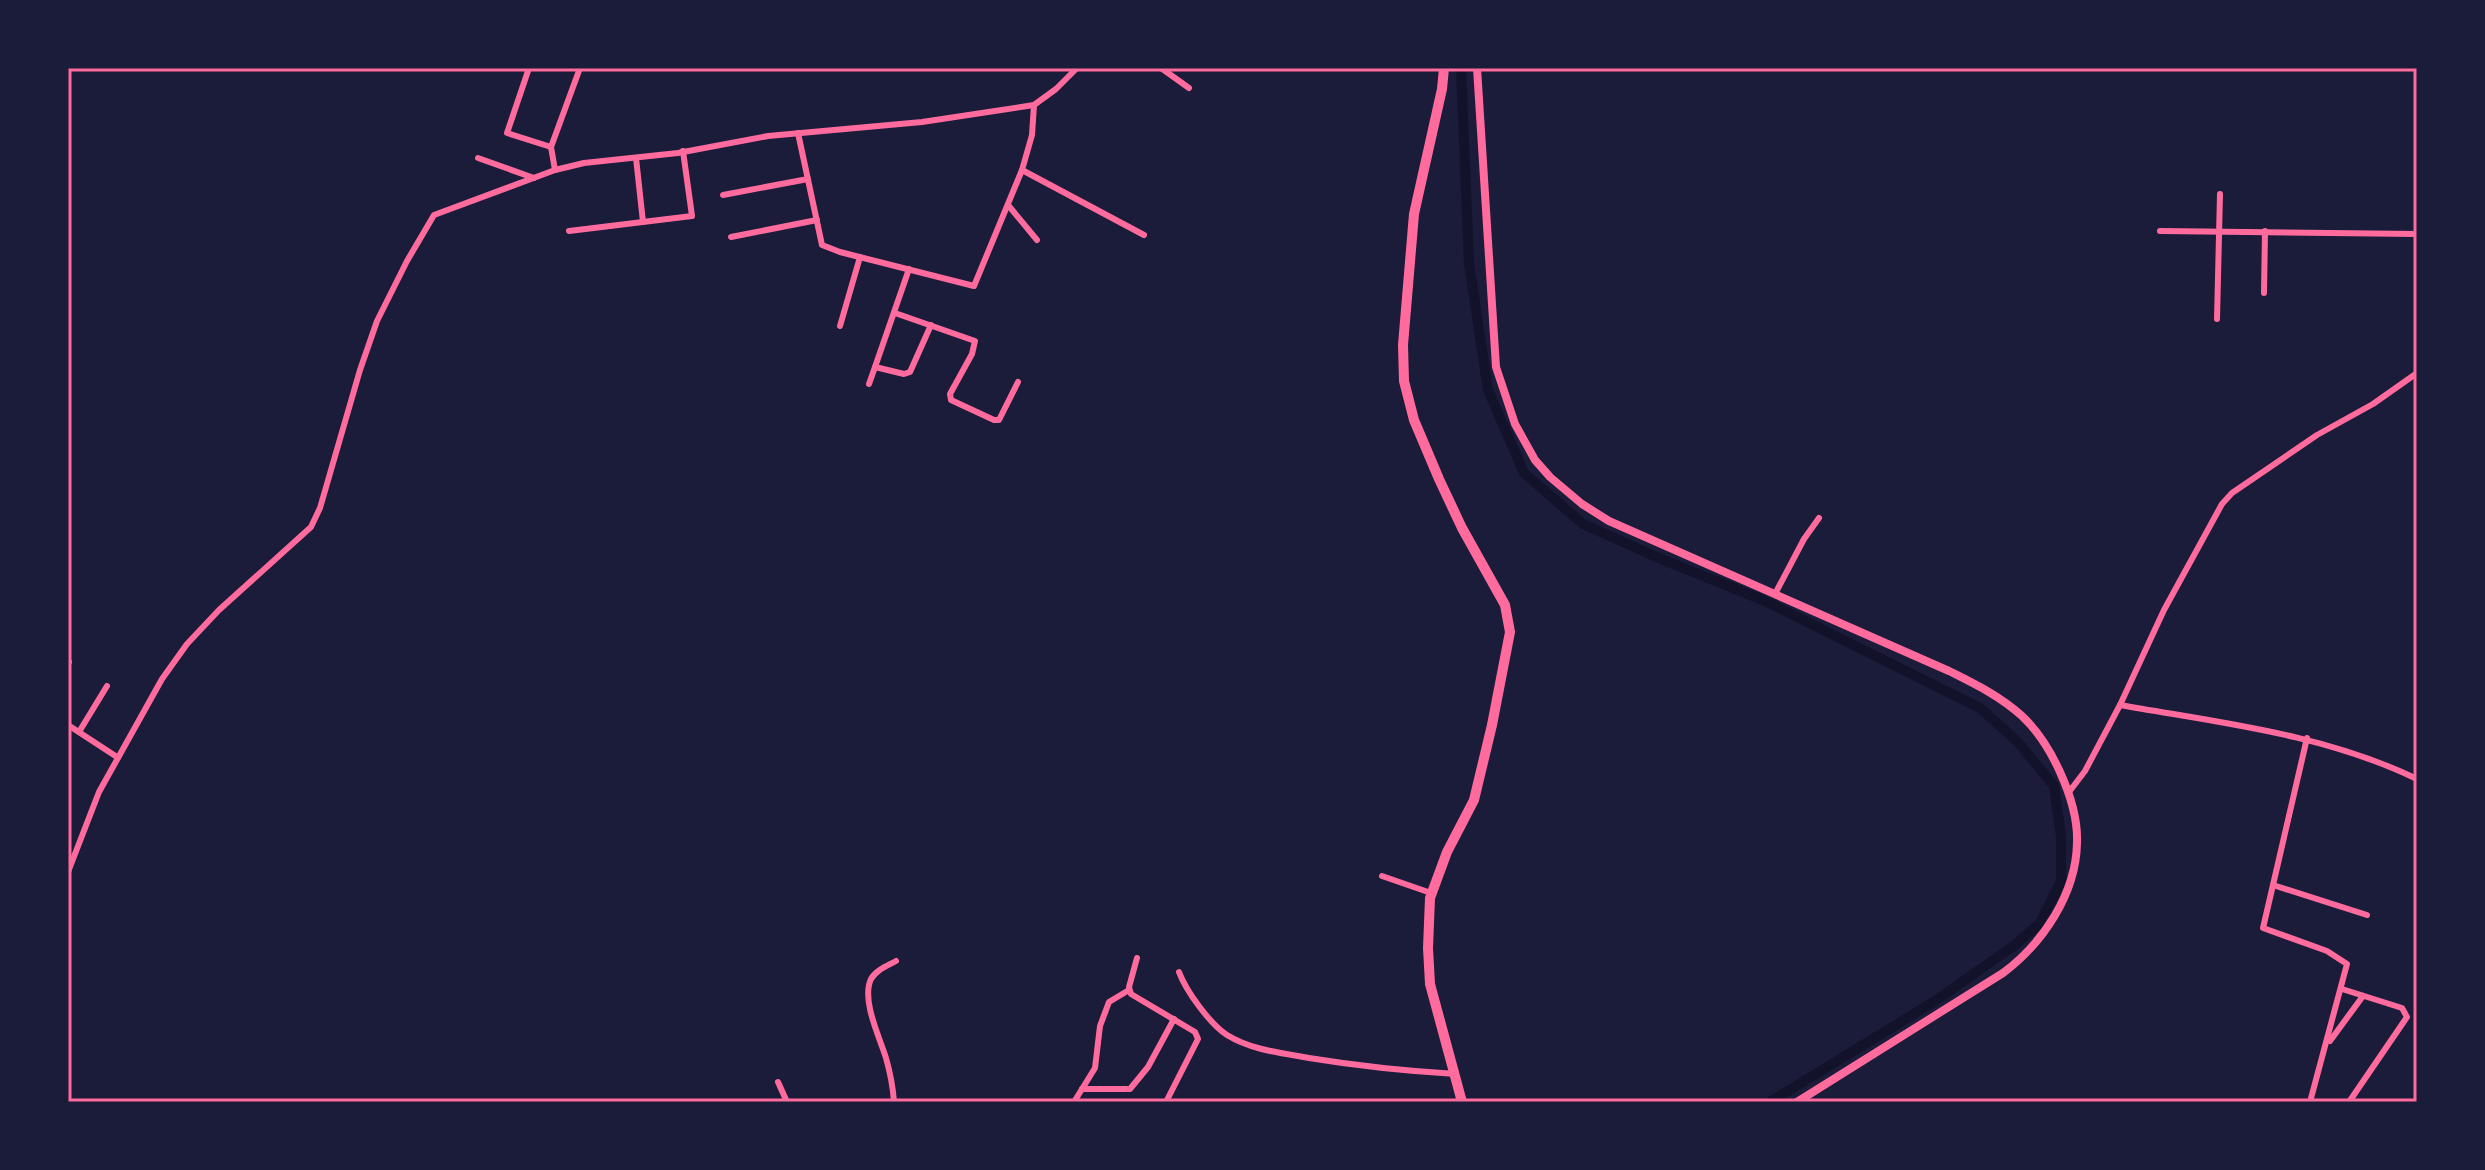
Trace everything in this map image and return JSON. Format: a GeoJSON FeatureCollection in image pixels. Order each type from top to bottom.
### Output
{"type":"FeatureCollection","features":[{"type":"Feature","properties":{"kind":"main road"},"geometry":{"type":"LineString","coordinates":[[1444,68],[1414,214],[1405,315],[1404,381],[1414,420],[1445,491],[1505,605],[1510,640],[1474,800],[1447,852],[1431,893],[1430,984],[1462,1102]]}},
{"type":"Feature","properties":{"kind":"street"},"geometry":{"type":"LineString","coordinates":[[529,68],[507,133],[551,147]]}},
{"type":"Feature","properties":{"kind":"street"},"geometry":{"type":"LineString","coordinates":[[555,170],[551,147],[580,68]]}},
{"type":"Feature","properties":{"kind":"street"},"geometry":{"type":"LineString","coordinates":[[68,872],[99,792],[117,757],[155,691],[187,644],[229,600],[314,522],[377,321],[429,220],[438,212],[555,170],[584,163],[798,133],[922,122],[1034,105],[1077,68]]}},
{"type":"Feature","properties":{"kind":"street"},"geometry":{"type":"LineString","coordinates":[[1161,68],[1189,88]]}},
{"type":"Feature","properties":{"kind":"street"},"geometry":{"type":"LineString","coordinates":[[1477,68],[1495,362],[1512,417],[1535,460],[1550,477],[1594,512],[1618,526],[1949,671],[1998,697],[2023,717],[2039,736],[2069,792],[2077,838],[2074,865],[2061,904],[2027,953],[2003,973],[1797,1102]]}},
{"type":"Feature","properties":{"kind":"street"},"geometry":{"type":"LineString","coordinates":[[798,133],[822,245],[974,286],[1022,170],[1032,135],[1034,105]]}},
{"type":"Feature","properties":{"kind":"street"},"geometry":{"type":"LineString","coordinates":[[569,231],[692,216],[683,151]]}},
{"type":"Feature","properties":{"kind":"street"},"geometry":{"type":"LineString","coordinates":[[478,158],[534,178]]}},
{"type":"Feature","properties":{"kind":"street"},"geometry":{"type":"LineString","coordinates":[[636,158],[643,222]]}},
{"type":"Feature","properties":{"kind":"street"},"geometry":{"type":"LineString","coordinates":[[1022,170],[1144,235]]}},
{"type":"Feature","properties":{"kind":"street"},"geometry":{"type":"LineString","coordinates":[[723,195],[808,179]]}},
{"type":"Feature","properties":{"kind":"street"},"geometry":{"type":"LineString","coordinates":[[2217,319],[2220,194]]}},
{"type":"Feature","properties":{"kind":"street"},"geometry":{"type":"LineString","coordinates":[[1008,205],[1037,240]]}},
{"type":"Feature","properties":{"kind":"street"},"geometry":{"type":"LineString","coordinates":[[731,237],[817,220]]}},
{"type":"Feature","properties":{"kind":"street"},"geometry":{"type":"LineString","coordinates":[[2160,231],[2417,234]]}},
{"type":"Feature","properties":{"kind":"street"},"geometry":{"type":"LineString","coordinates":[[2264,293],[2265,231]]}},
{"type":"Feature","properties":{"kind":"street"},"geometry":{"type":"LineString","coordinates":[[840,326],[860,257]]}},
{"type":"Feature","properties":{"kind":"street"},"geometry":{"type":"LineString","coordinates":[[869,384],[909,269]]}},
{"type":"Feature","properties":{"kind":"street"},"geometry":{"type":"LineString","coordinates":[[895,313],[976,342],[950,394],[951,400],[999,420],[1018,382]]}},
{"type":"Feature","properties":{"kind":"street"},"geometry":{"type":"LineString","coordinates":[[875,367],[908,374],[931,325]]}},
{"type":"Feature","properties":{"kind":"street"},"geometry":{"type":"LineString","coordinates":[[2069,792],[2085,771],[2164,610],[2226,499],[2317,435],[2373,404],[2417,373]]}},
{"type":"Feature","properties":{"kind":"street"},"geometry":{"type":"LineString","coordinates":[[1775,594],[1804,539],[1819,518]]}},
{"type":"Feature","properties":{"kind":"street"},"geometry":{"type":"LineString","coordinates":[[79,732],[107,686]]}},
{"type":"Feature","properties":{"kind":"street"},"geometry":{"type":"LineString","coordinates":[[2120,705],[2307,738],[2393,767],[2417,779]]}},
{"type":"Feature","properties":{"kind":"street"},"geometry":{"type":"LineString","coordinates":[[68,725],[117,757]]}},
{"type":"Feature","properties":{"kind":"street"},"geometry":{"type":"LineString","coordinates":[[2307,738],[2263,928],[2327,951],[2346,961],[2348,967],[2310,1102]]}},
{"type":"Feature","properties":{"kind":"street"},"geometry":{"type":"LineString","coordinates":[[1382,876],[1431,893]]}},
{"type":"Feature","properties":{"kind":"street"},"geometry":{"type":"LineString","coordinates":[[2273,885],[2367,915]]}},
{"type":"Feature","properties":{"kind":"street"},"geometry":{"type":"LineString","coordinates":[[1074,1102],[1095,1068],[1100,1026],[1109,1002],[1129,990],[1137,958]]}},
{"type":"Feature","properties":{"kind":"street"},"geometry":{"type":"LineString","coordinates":[[894,1102],[887,1061],[868,997],[872,977],[896,961]]}},
{"type":"Feature","properties":{"kind":"street"},"geometry":{"type":"LineString","coordinates":[[1179,972],[1191,997],[1222,1032],[1255,1047],[1370,1068],[1456,1074]]}},
{"type":"Feature","properties":{"kind":"street"},"geometry":{"type":"LineString","coordinates":[[2342,989],[2402,1008],[2407,1017],[2349,1102]]}},
{"type":"Feature","properties":{"kind":"street"},"geometry":{"type":"LineString","coordinates":[[1129,990],[1195,1032],[1198,1039],[1166,1102]]}},
{"type":"Feature","properties":{"kind":"street"},"geometry":{"type":"LineString","coordinates":[[2327,1045],[2363,996]]}},
{"type":"Feature","properties":{"kind":"street"},"geometry":{"type":"LineString","coordinates":[[1082,1089],[1130,1089],[1148,1067],[1174,1019]]}},
{"type":"Feature","properties":{"kind":"street"},"geometry":{"type":"LineString","coordinates":[[778,1082],[787,1102]]}},
{"type":"Feature","properties":{"kind":"waterway"},"geometry":{"type":"LineString","coordinates":[[1461,68],[1469,263],[1488,390],[1524,473],[1583,524],[1763,600],[1980,708],[2018,742],[2054,786],[2061,836],[2061,881],[2040,923],[2015,945],[1935,1001],[1770,1102]]}}]}
